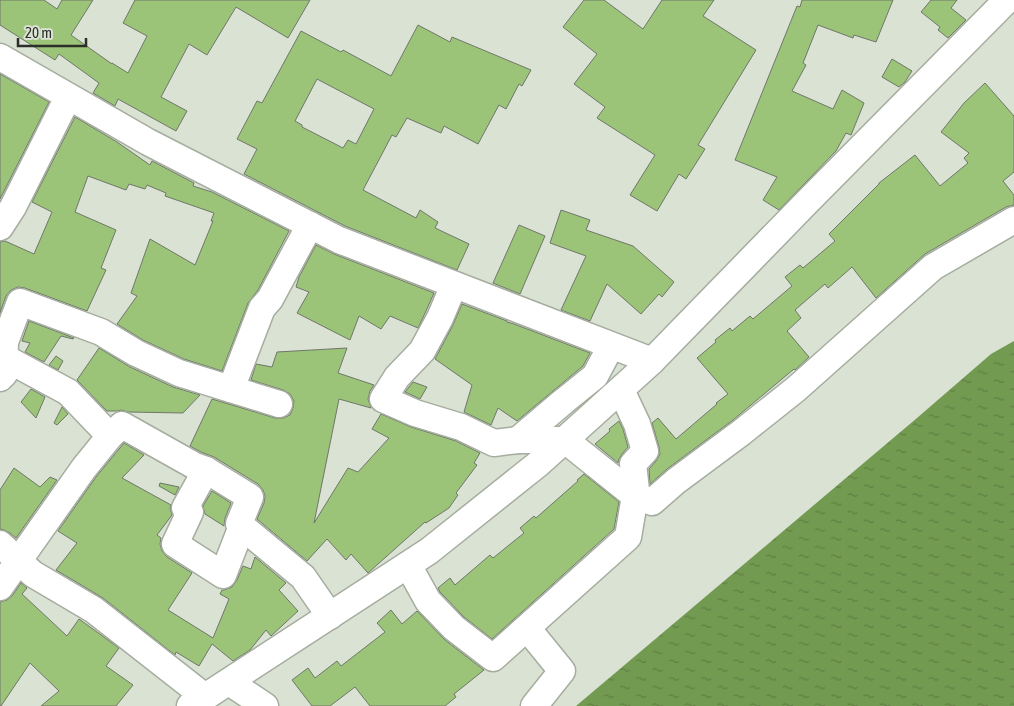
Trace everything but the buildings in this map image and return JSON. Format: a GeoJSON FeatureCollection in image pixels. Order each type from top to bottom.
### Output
{"type":"FeatureCollection","features":[{"type":"Feature","properties":{"kind":"street"},"geometry":{"type":"LineString","coordinates":[[9,553],[33,574],[94,610],[198,702],[429,551],[531,470],[652,362],[1007,0]]}},
{"type":"Feature","properties":{"kind":"street"},"geometry":{"type":"LineString","coordinates":[[0,56],[148,142],[339,240],[652,362]]}},
{"type":"Feature","properties":{"kind":"street"},"geometry":{"type":"LineString","coordinates":[[0,227],[13,207],[68,97]]}},
{"type":"Feature","properties":{"kind":"street"},"geometry":{"type":"LineString","coordinates":[[454,285],[440,318],[422,351],[397,377],[383,399],[415,413],[460,427],[494,443],[518,440],[565,440],[635,496],[652,502],[676,481],[796,389],[934,267],[1014,220]]}},
{"type":"Feature","properties":{"kind":"street"},"geometry":{"type":"LineString","coordinates":[[231,389],[262,308],[270,299],[310,225]]}},
{"type":"Feature","properties":{"kind":"street"},"geometry":{"type":"LineString","coordinates":[[110,436],[68,392],[2,364],[5,342],[20,302],[101,332],[136,353],[179,373],[279,404]]}},
{"type":"Feature","properties":{"kind":"street"},"geometry":{"type":"LineString","coordinates":[[518,440],[596,376],[611,346]]}},
{"type":"Feature","properties":{"kind":"street"},"geometry":{"type":"LineString","coordinates":[[408,565],[428,601],[454,628],[493,658],[628,536],[636,490],[633,464],[645,451],[637,424],[621,390]]}},
{"type":"Feature","properties":{"kind":"street"},"geometry":{"type":"LineString","coordinates":[[0,587],[9,553],[110,436],[122,425],[195,466],[206,470],[250,497],[239,524],[303,577],[330,616]]}},
{"type":"Feature","properties":{"kind":"street"},"geometry":{"type":"LineString","coordinates":[[206,470],[185,508],[190,512],[175,544],[223,575],[242,526]]}},
{"type":"Feature","properties":{"kind":"street"},"geometry":{"type":"LineString","coordinates":[[527,628],[562,671],[534,706]]}},
{"type":"Feature","properties":{"kind":"street"},"geometry":{"type":"LineString","coordinates":[[229,682],[265,706]]}},
{"type":"Feature","properties":{"kind":"water"},"geometry":{"type":"Polygon","coordinates":[[[1014,341],[1014,706],[576,706],[991,354],[1014,341]]]}}]}
